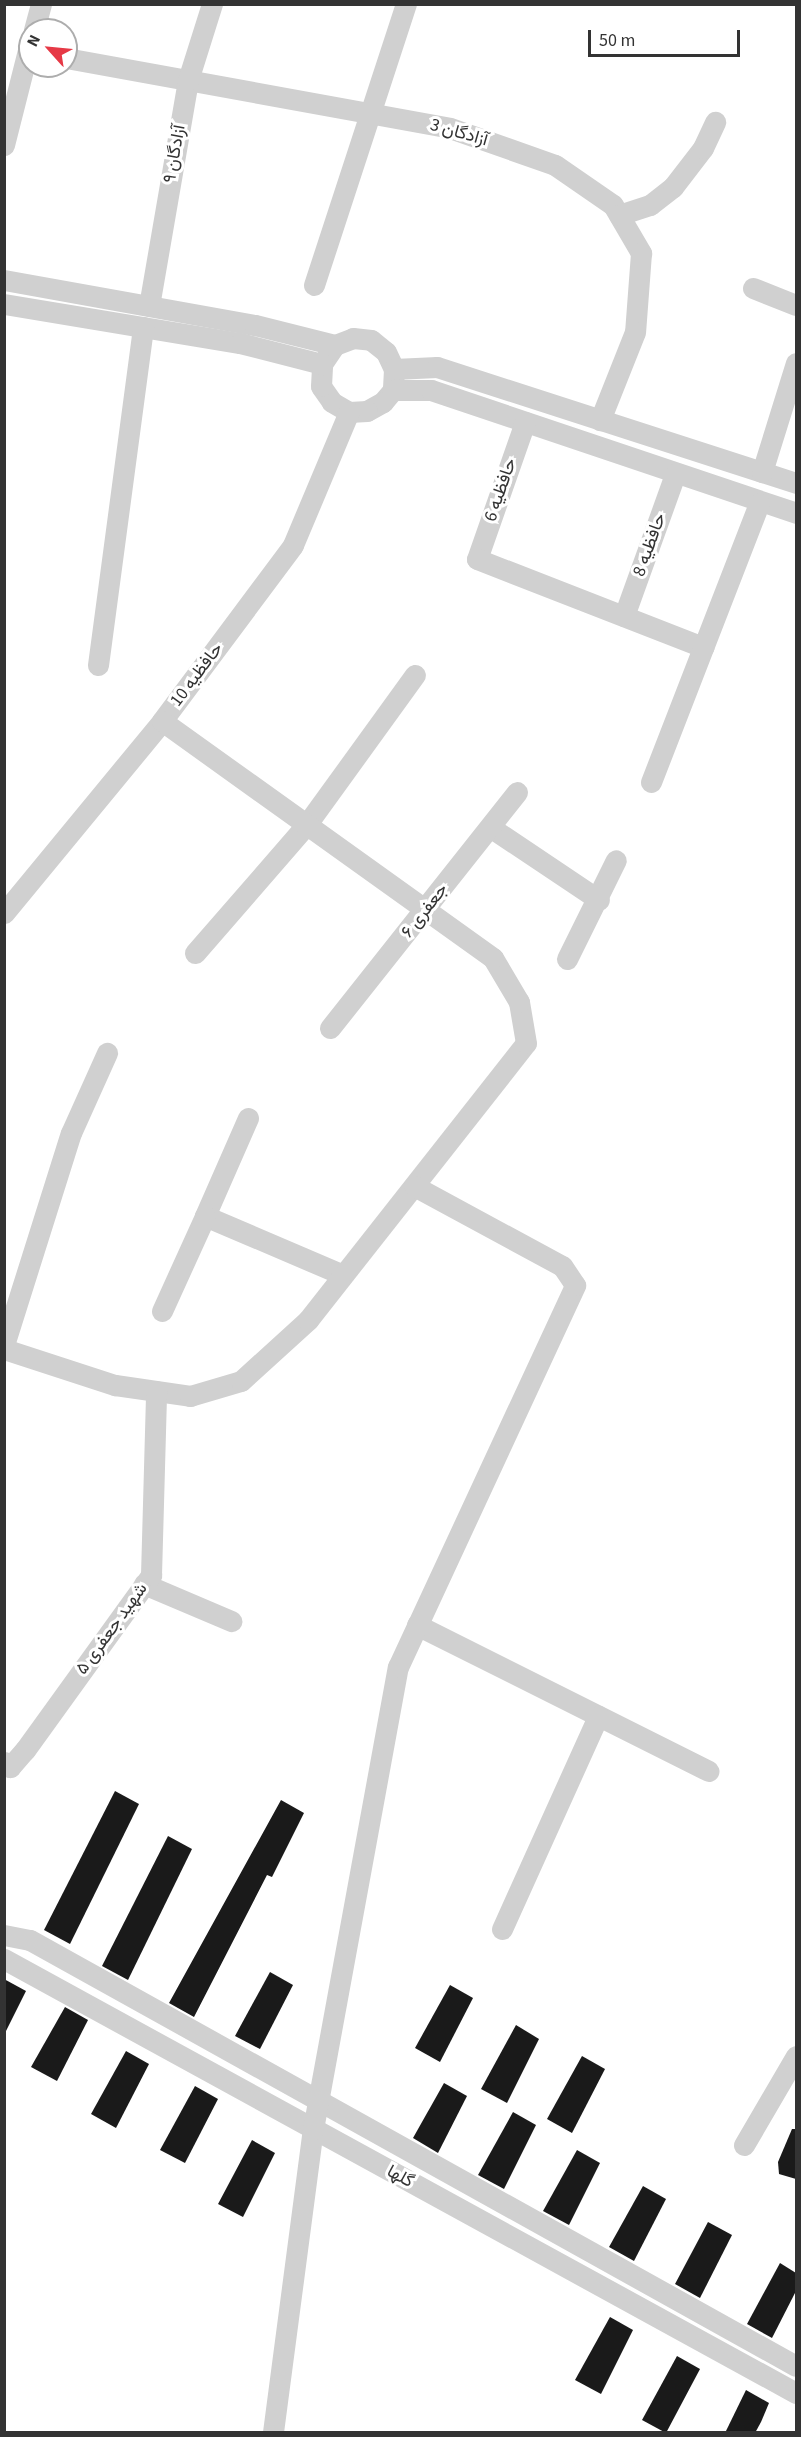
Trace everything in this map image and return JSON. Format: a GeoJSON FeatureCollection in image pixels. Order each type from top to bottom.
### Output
{"type":"FeatureCollection","features":[{"type":"Feature","properties":{"kind":"street","name":"آزادگان ۹"},"geometry":{"type":"LineString","coordinates":[[149,306],[188,80],[212,4]]}},
{"type":"Feature","properties":{"kind":"street"},"geometry":{"type":"LineString","coordinates":[[314,285],[406,4]]}},
{"type":"Feature","properties":{"kind":"street","name":"آزادگان 3"},"geometry":{"type":"LineString","coordinates":[[78,60],[450,128],[555,165],[613,205],[641,253],[636,321],[600,420]]}},
{"type":"Feature","properties":{"kind":"street"},"geometry":{"type":"LineString","coordinates":[[4,145],[21,78]]}},
{"type":"Feature","properties":{"kind":"street"},"geometry":{"type":"LineString","coordinates":[[619,215],[650,205],[673,187],[703,148],[715,122]]}},
{"type":"Feature","properties":{"kind":"street"},"geometry":{"type":"LineString","coordinates":[[4,280],[149,306],[335,345],[353,338],[371,340],[386,352],[394,369],[393,390]]}},
{"type":"Feature","properties":{"kind":"street"},"geometry":{"type":"LineString","coordinates":[[753,288],[796,305]]}},
{"type":"Feature","properties":{"kind":"street"},"geometry":{"type":"LineString","coordinates":[[4,304],[240,343],[322,364]]}},
{"type":"Feature","properties":{"kind":"street"},"geometry":{"type":"LineString","coordinates":[[98,665],[143,327]]}},
{"type":"Feature","properties":{"kind":"street"},"geometry":{"type":"LineString","coordinates":[[335,345],[322,364],[321,386],[332,402],[349,412],[367,411],[393,390],[430,390],[759,503],[796,513]]}},
{"type":"Feature","properties":{"kind":"street"},"geometry":{"type":"LineString","coordinates":[[762,472],[796,363]]}},
{"type":"Feature","properties":{"kind":"street"},"geometry":{"type":"LineString","coordinates":[[394,369],[437,367],[796,483]]}},
{"type":"Feature","properties":{"kind":"street","name":"حافظیه 10"},"geometry":{"type":"LineString","coordinates":[[4,913],[162,721],[293,545],[349,412]]}},
{"type":"Feature","properties":{"kind":"street","name":"حافظیه 6"},"geometry":{"type":"LineString","coordinates":[[525,422],[477,559],[624,616]]}},
{"type":"Feature","properties":{"kind":"street","name":"حافظیه 8"},"geometry":{"type":"LineString","coordinates":[[624,616],[675,474]]}},
{"type":"Feature","properties":{"kind":"street"},"geometry":{"type":"LineString","coordinates":[[651,782],[759,503]]}},
{"type":"Feature","properties":{"kind":"street"},"geometry":{"type":"LineString","coordinates":[[624,616],[703,647]]}},
{"type":"Feature","properties":{"kind":"street"},"geometry":{"type":"LineString","coordinates":[[195,953],[307,824],[415,675]]}},
{"type":"Feature","properties":{"kind":"street"},"geometry":{"type":"LineString","coordinates":[[107,1053],[71,1132],[4,1347],[115,1385],[190,1396],[241,1381],[308,1320],[526,1043],[519,1002],[493,958],[162,721]]}},
{"type":"Feature","properties":{"kind":"street","name":"جعفری ۶"},"geometry":{"type":"LineString","coordinates":[[330,1028],[427,911],[517,792]]}},
{"type":"Feature","properties":{"kind":"street"},"geometry":{"type":"LineString","coordinates":[[490,827],[599,900]]}},
{"type":"Feature","properties":{"kind":"street"},"geometry":{"type":"LineString","coordinates":[[567,959],[599,900],[616,860]]}},
{"type":"Feature","properties":{"kind":"street"},"geometry":{"type":"LineString","coordinates":[[162,1311],[248,1118]]}},
{"type":"Feature","properties":{"kind":"street"},"geometry":{"type":"LineString","coordinates":[[273,2433],[313,2128],[320,2101],[398,1667],[575,1285],[562,1266],[414,1186]]}},
{"type":"Feature","properties":{"kind":"street"},"geometry":{"type":"LineString","coordinates":[[205,1216],[343,1275]]}},
{"type":"Feature","properties":{"kind":"street","name":"شهید جعفری ۵"},"geometry":{"type":"LineString","coordinates":[[4,1762],[10,1767],[25,1750],[151,1575],[156,1391]]}},
{"type":"Feature","properties":{"kind":"street"},"geometry":{"type":"LineString","coordinates":[[144,1584],[231,1621]]}},
{"type":"Feature","properties":{"kind":"street"},"geometry":{"type":"LineString","coordinates":[[417,1626],[710,1771]]}},
{"type":"Feature","properties":{"kind":"street"},"geometry":{"type":"LineString","coordinates":[[502,1929],[598,1716]]}},
{"type":"Feature","properties":{"kind":"street","name":"گلها"},"geometry":{"type":"LineString","coordinates":[[4,1935],[30,1940],[796,2366]]}},
{"type":"Feature","properties":{"kind":"street","name":"گلها"},"geometry":{"type":"LineString","coordinates":[[4,1959],[796,2393]]}},
{"type":"Feature","properties":{"kind":"street"},"geometry":{"type":"LineString","coordinates":[[744,2145],[796,2056]]}},
{"type":"Feature","properties":{"kind":"building"},"geometry":{"type":"Polygon","coordinates":[[[115,1791],[139,1804],[70,1944],[44,1930],[115,1791]]]}},
{"type":"Feature","properties":{"kind":"building"},"geometry":{"type":"Polygon","coordinates":[[[281,1800],[304,1813],[272,1877],[267,1875],[194,2017],[169,2003],[281,1800]]]}},
{"type":"Feature","properties":{"kind":"building"},"geometry":{"type":"Polygon","coordinates":[[[168,1836],[192,1849],[128,1980],[102,1966],[168,1836]]]}},
{"type":"Feature","properties":{"kind":"building"},"geometry":{"type":"Polygon","coordinates":[[[270,1972],[293,1985],[260,2049],[235,2036],[270,1972]]]}},
{"type":"Feature","properties":{"kind":"building"},"geometry":{"type":"Polygon","coordinates":[[[4,1979],[26,1991],[4,2035],[4,1979]]]}},
{"type":"Feature","properties":{"kind":"building"},"geometry":{"type":"Polygon","coordinates":[[[450,1985],[473,1998],[440,2062],[415,2048],[450,1985]]]}},
{"type":"Feature","properties":{"kind":"building"},"geometry":{"type":"Polygon","coordinates":[[[65,2007],[88,2020],[57,2081],[31,2067],[65,2007]]]}},
{"type":"Feature","properties":{"kind":"building"},"geometry":{"type":"Polygon","coordinates":[[[516,2025],[539,2039],[507,2103],[481,2089],[516,2025]]]}},
{"type":"Feature","properties":{"kind":"building"},"geometry":{"type":"Polygon","coordinates":[[[126,2051],[149,2064],[116,2128],[91,2114],[126,2051]]]}},
{"type":"Feature","properties":{"kind":"building"},"geometry":{"type":"Polygon","coordinates":[[[582,2056],[605,2069],[572,2133],[547,2119],[582,2056]]]}},
{"type":"Feature","properties":{"kind":"building"},"geometry":{"type":"Polygon","coordinates":[[[444,2083],[467,2096],[438,2153],[413,2138],[444,2083]]]}},
{"type":"Feature","properties":{"kind":"building"},"geometry":{"type":"Polygon","coordinates":[[[195,2086],[218,2099],[185,2163],[160,2150],[195,2086]]]}},
{"type":"Feature","properties":{"kind":"building"},"geometry":{"type":"Polygon","coordinates":[[[513,2112],[536,2125],[504,2189],[478,2175],[513,2112]]]}},
{"type":"Feature","properties":{"kind":"building"},"geometry":{"type":"Polygon","coordinates":[[[792,2129],[796,2129],[796,2179],[779,2174],[778,2162],[792,2129]]]}},
{"type":"Feature","properties":{"kind":"building"},"geometry":{"type":"Polygon","coordinates":[[[252,2140],[275,2153],[243,2217],[218,2204],[252,2140]]]}},
{"type":"Feature","properties":{"kind":"building"},"geometry":{"type":"Polygon","coordinates":[[[577,2150],[600,2163],[569,2225],[543,2211],[577,2150]]]}},
{"type":"Feature","properties":{"kind":"building"},"geometry":{"type":"Polygon","coordinates":[[[643,2186],[666,2199],[634,2261],[609,2247],[643,2186]]]}},
{"type":"Feature","properties":{"kind":"building"},"geometry":{"type":"Polygon","coordinates":[[[708,2222],[732,2235],[700,2298],[675,2284],[708,2222]]]}},
{"type":"Feature","properties":{"kind":"building"},"geometry":{"type":"Polygon","coordinates":[[[780,2263],[796,2273],[796,2291],[772,2338],[747,2324],[780,2263]]]}},
{"type":"Feature","properties":{"kind":"building"},"geometry":{"type":"Polygon","coordinates":[[[610,2317],[633,2330],[601,2394],[575,2380],[610,2317]]]}},
{"type":"Feature","properties":{"kind":"building"},"geometry":{"type":"Polygon","coordinates":[[[677,2356],[700,2369],[666,2433],[642,2420],[677,2356]]]}},
{"type":"Feature","properties":{"kind":"building"},"geometry":{"type":"Polygon","coordinates":[[[746,2390],[769,2403],[761,2422],[755,2433],[725,2433],[746,2390]]]}}]}
